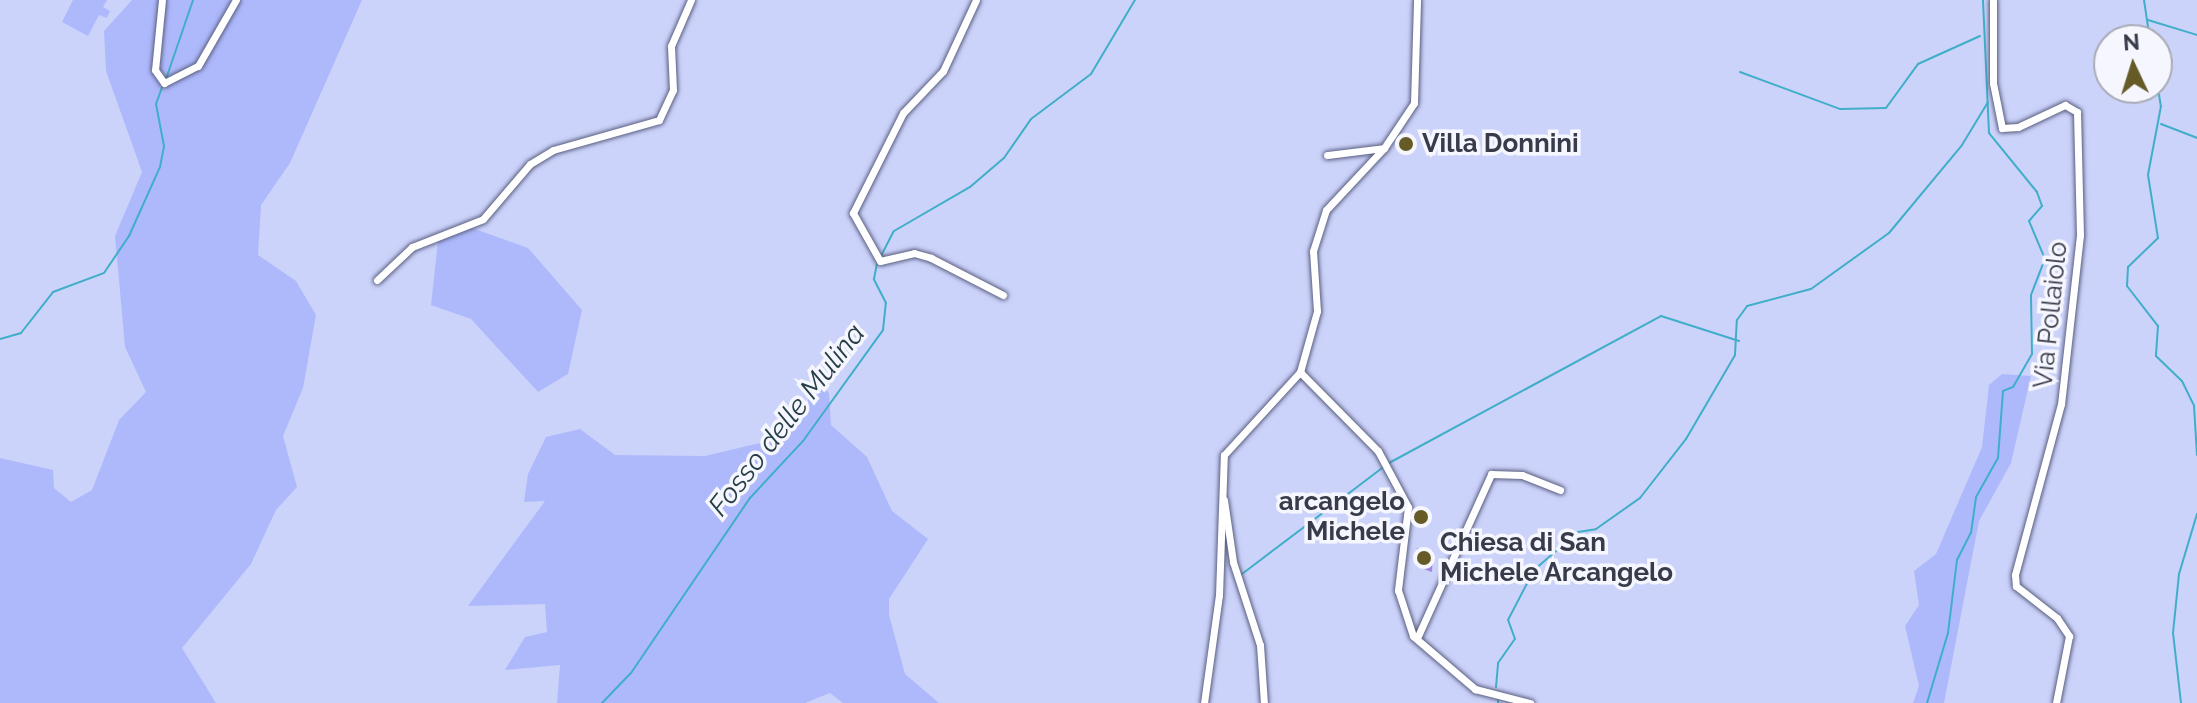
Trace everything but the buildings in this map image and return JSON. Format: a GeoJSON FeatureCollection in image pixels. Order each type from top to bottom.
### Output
{"type":"FeatureCollection","features":[{"type":"Feature","properties":{"kind":"street"},"geometry":{"type":"LineString","coordinates":[[162,0],[155,70],[164,83],[198,66],[236,0]]}},
{"type":"Feature","properties":{"kind":"street"},"geometry":{"type":"LineString","coordinates":[[377,280],[412,247],[483,219],[530,164],[553,150],[659,120],[673,90],[671,46],[691,0]]}},
{"type":"Feature","properties":{"kind":"street"},"geometry":{"type":"LineString","coordinates":[[976,0],[943,71],[903,113],[853,213],[880,261],[914,253],[931,258],[1003,295]]}},
{"type":"Feature","properties":{"kind":"street"},"geometry":{"type":"LineString","coordinates":[[1204,703],[1227,446],[1300,372],[1317,311],[1312,267],[1318,230],[1340,193],[1384,148],[1418,88],[1417,0]]}},
{"type":"Feature","properties":{"kind":"street","name":"Via Pollaiolo"},"geometry":{"type":"LineString","coordinates":[[1993,0],[1993,83],[2002,128],[2018,127],[2065,105],[2077,112],[2080,235],[2061,404],[2015,575],[2016,586],[2057,618],[2069,636],[2056,703]]}},
{"type":"Feature","properties":{"kind":"street"},"geometry":{"type":"LineString","coordinates":[[1327,155],[1384,148]]}},
{"type":"Feature","properties":{"kind":"street"},"geometry":{"type":"LineString","coordinates":[[1300,372],[1378,451],[1408,507],[1398,590],[1403,615],[1418,636],[1475,689],[1530,703]]}},
{"type":"Feature","properties":{"kind":"street"},"geometry":{"type":"LineString","coordinates":[[1418,636],[1491,474],[1522,475],[1560,490]]}},
{"type":"Feature","properties":{"kind":"street"},"geometry":{"type":"LineString","coordinates":[[1222,494],[1233,562],[1260,645],[1264,703]]}},
{"type":"Feature","properties":{"kind":"shaded area"},"geometry":{"type":"Polygon","coordinates":[[[73,0],[107,0],[103,7],[110,11],[107,18],[99,15],[88,36],[62,22],[73,0]]]}},
{"type":"Feature","properties":{"kind":"shaded area"},"geometry":{"type":"Polygon","coordinates":[[[132,0],[362,0],[290,163],[261,205],[258,255],[296,281],[316,315],[303,388],[283,436],[297,487],[276,510],[251,564],[182,648],[216,703],[0,703],[0,458],[53,470],[54,488],[71,502],[92,490],[119,420],[146,392],[125,347],[115,236],[142,172],[106,71],[104,31],[132,0]]]}},
{"type":"Feature","properties":{"kind":"shaded area"},"geometry":{"type":"Polygon","coordinates":[[[472,228],[528,248],[582,310],[568,374],[538,392],[471,319],[431,305],[438,241],[472,228]]]}},
{"type":"Feature","properties":{"kind":"shaded area"},"geometry":{"type":"Polygon","coordinates":[[[2002,374],[2031,376],[2011,463],[1979,521],[1944,703],[1913,703],[1919,686],[1905,626],[1919,605],[1914,571],[1936,554],[1982,447],[1989,385],[2002,374]]]}},
{"type":"Feature","properties":{"kind":"shaded area"},"geometry":{"type":"Polygon","coordinates":[[[821,385],[829,393],[831,425],[867,457],[892,511],[928,539],[889,599],[889,615],[905,674],[939,703],[843,703],[830,693],[805,703],[557,703],[560,665],[505,670],[525,637],[547,632],[545,604],[468,606],[545,501],[524,502],[528,474],[546,437],[580,429],[615,455],[705,456],[773,440],[821,385]]]}},
{"type":"Feature","properties":{"kind":"waterway"},"geometry":{"type":"LineString","coordinates":[[166,79],[193,0]]}},
{"type":"Feature","properties":{"kind":"waterway","name":"Fosso delle Mulina"},"geometry":{"type":"LineString","coordinates":[[880,258],[894,231],[970,187],[1004,158],[1031,119],[1091,74],[1135,0]]}},
{"type":"Feature","properties":{"kind":"waterway"},"geometry":{"type":"LineString","coordinates":[[1927,703],[1948,633],[1957,560],[1971,533],[1976,497],[1998,458],[2003,391],[2013,387],[2032,354],[2031,295],[2045,259],[2029,221],[2042,206],[2037,192],[1989,133],[1983,0]]}},
{"type":"Feature","properties":{"kind":"waterway"},"geometry":{"type":"LineString","coordinates":[[2144,0],[2148,24]]}},
{"type":"Feature","properties":{"kind":"waterway"},"geometry":{"type":"LineString","coordinates":[[2148,20],[2197,35]]}},
{"type":"Feature","properties":{"kind":"waterway"},"geometry":{"type":"LineString","coordinates":[[1740,72],[1840,109],[1886,108],[1918,64],[1980,36]]}},
{"type":"Feature","properties":{"kind":"waterway"},"geometry":{"type":"LineString","coordinates":[[0,339],[21,333],[53,292],[104,273],[129,236],[160,167],[164,146],[156,104],[163,85]]}},
{"type":"Feature","properties":{"kind":"waterway"},"geometry":{"type":"LineString","coordinates":[[1496,687],[1498,663],[1515,639],[1508,620],[1534,570],[1578,532],[1596,529],[1640,498],[1686,439],[1735,355],[1737,320],[1747,306],[1811,289],[1889,233],[1962,145],[1988,102]]}},
{"type":"Feature","properties":{"kind":"waterway"},"geometry":{"type":"LineString","coordinates":[[2161,104],[2148,175],[2158,238],[2128,267],[2127,286],[2158,326],[2156,356],[2182,381],[2194,406],[2197,455]]}},
{"type":"Feature","properties":{"kind":"waterway"},"geometry":{"type":"LineString","coordinates":[[2161,124],[2197,138]]}},
{"type":"Feature","properties":{"kind":"waterway","name":"Fosso delle Mulina"},"geometry":{"type":"LineString","coordinates":[[602,703],[631,673],[750,498],[803,441],[883,330],[886,303],[874,279],[877,264]]}},
{"type":"Feature","properties":{"kind":"waterway"},"geometry":{"type":"LineString","coordinates":[[1242,574],[1389,463],[1661,316],[1739,341]]}},
{"type":"Feature","properties":{"kind":"waterway"},"geometry":{"type":"LineString","coordinates":[[2181,703],[2173,633],[2179,574],[2197,514]]}},
{"type":"Feature","properties":{"kind":"place","name":"Villa Donnini"},"geometry":{"type":"Point","coordinates":[1406,144]}},
{"type":"Feature","properties":{"kind":"place","name":"arcangelo Michele"},"geometry":{"type":"Point","coordinates":[1421,517]}},
{"type":"Feature","properties":{"kind":"place","name":"Chiesa di San Michele Arcangelo"},"geometry":{"type":"Point","coordinates":[1424,558]}}]}
